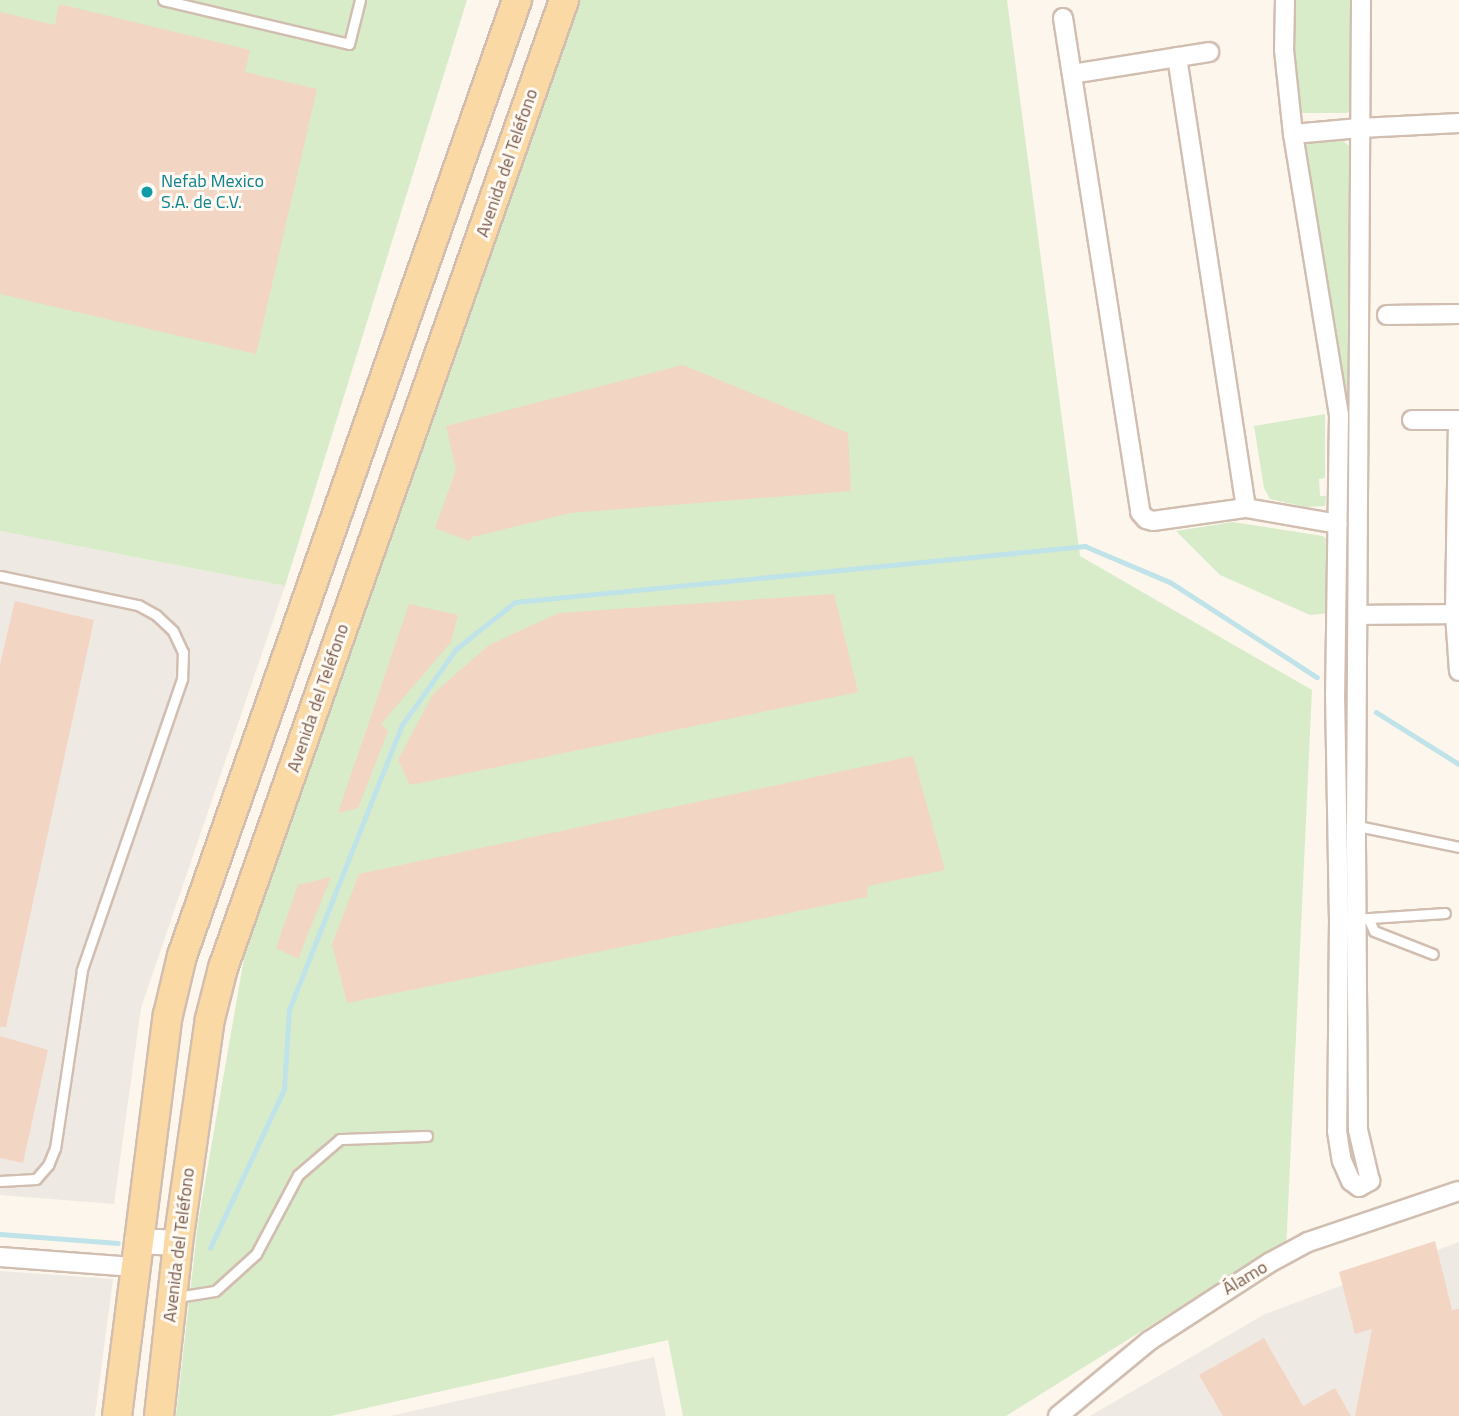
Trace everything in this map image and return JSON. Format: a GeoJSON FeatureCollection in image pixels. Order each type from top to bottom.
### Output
{"type":"FeatureCollection","features":[{"type":"Feature","properties":{"kind":"main road"},"geometry":{"type":"LineString","coordinates":[[117,1416],[168,1015],[182,956],[517,0]]}},
{"type":"Feature","properties":{"kind":"main road","name":"Avenida del Teléfono"},"geometry":{"type":"LineString","coordinates":[[159,1416],[178,1243],[209,1019],[223,968],[564,0]]}},
{"type":"Feature","properties":{"kind":"main road"},"geometry":{"type":"LineString","coordinates":[[136,1254],[178,1243]]}},
{"type":"Feature","properties":{"kind":"street"},"geometry":{"type":"LineString","coordinates":[[1285,0],[1284,50],[1293,134],[1339,415],[1336,648],[1339,919],[1337,1131],[1342,1161],[1351,1181],[1359,1187],[1370,1181],[1358,1130],[1363,918],[1356,825],[1360,516],[1361,0]]}},
{"type":"Feature","properties":{"kind":"street"},"geometry":{"type":"LineString","coordinates":[[1062,10],[1140,512],[1146,519],[1153,521],[1246,508],[1338,519],[1360,516]]}},
{"type":"Feature","properties":{"kind":"street"},"geometry":{"type":"LineString","coordinates":[[1072,74],[1209,52]]}},
{"type":"Feature","properties":{"kind":"street"},"geometry":{"type":"LineString","coordinates":[[1177,57],[1246,508]]}},
{"type":"Feature","properties":{"kind":"street"},"geometry":{"type":"LineString","coordinates":[[1293,134],[1459,124]]}},
{"type":"Feature","properties":{"kind":"street"},"geometry":{"type":"LineString","coordinates":[[1387,315],[1459,313]]}},
{"type":"Feature","properties":{"kind":"street"},"geometry":{"type":"LineString","coordinates":[[1412,420],[1459,420],[1455,614],[1459,671]]}},
{"type":"Feature","properties":{"kind":"street"},"geometry":{"type":"LineString","coordinates":[[1358,615],[1455,614]]}},
{"type":"Feature","properties":{"kind":"street"},"geometry":{"type":"LineString","coordinates":[[1336,648],[1357,648]]}},
{"type":"Feature","properties":{"kind":"street","name":"Álamo"},"geometry":{"type":"LineString","coordinates":[[1058,1416],[1149,1341],[1269,1263],[1308,1241],[1459,1191]]}},
{"type":"Feature","properties":{"kind":"street"},"geometry":{"type":"LineString","coordinates":[[0,1257],[136,1254]]}},
{"type":"Feature","properties":{"kind":"lane"},"geometry":{"type":"LineString","coordinates":[[163,0],[349,44],[357,1]]}},
{"type":"Feature","properties":{"kind":"lane"},"geometry":{"type":"LineString","coordinates":[[0,576],[138,604],[173,631],[183,652],[182,679],[82,970],[55,1148],[48,1165],[36,1179],[0,1181]]}},
{"type":"Feature","properties":{"kind":"lane"},"geometry":{"type":"LineString","coordinates":[[1338,825],[1356,825],[1459,847]]}},
{"type":"Feature","properties":{"kind":"lane"},"geometry":{"type":"LineString","coordinates":[[1339,919],[1445,913]]}},
{"type":"Feature","properties":{"kind":"lane"},"geometry":{"type":"LineString","coordinates":[[1363,918],[1374,931],[1433,954]]}},
{"type":"Feature","properties":{"kind":"lane"},"geometry":{"type":"LineString","coordinates":[[172,1298],[215,1291],[257,1254],[298,1175],[340,1139],[427,1136]]}},
{"type":"Feature","properties":{"kind":"shaded area"},"geometry":{"type":"Polygon","coordinates":[[[0,531],[285,586],[141,1008],[114,1204],[0,1195],[0,531]]]}},
{"type":"Feature","properties":{"kind":"shaded area"},"geometry":{"type":"Polygon","coordinates":[[[1459,1242],[1459,1416],[1090,1416],[1265,1314],[1459,1242]]]}},
{"type":"Feature","properties":{"kind":"shaded area"},"geometry":{"type":"Polygon","coordinates":[[[0,1271],[113,1279],[95,1416],[0,1416],[0,1271]]]}},
{"type":"Feature","properties":{"kind":"shaded area"},"geometry":{"type":"Polygon","coordinates":[[[654,1357],[666,1416],[390,1416],[654,1357]]]}},
{"type":"Feature","properties":{"kind":"green space"},"geometry":{"type":"Polygon","coordinates":[[[0,0],[467,0],[285,586],[0,531],[0,0]]]}},
{"type":"Feature","properties":{"kind":"green space"},"geometry":{"type":"Polygon","coordinates":[[[577,0],[1007,0],[1080,556],[1312,690],[1286,1251],[1247,1265],[1006,1416],[683,1416],[668,1340],[331,1416],[176,1416],[198,1223],[244,958],[371,569],[577,0]]]}},
{"type":"Feature","properties":{"kind":"green space"},"geometry":{"type":"Polygon","coordinates":[[[1293,0],[1354,0],[1353,108],[1347,113],[1301,113],[1295,107],[1293,0]]]}},
{"type":"Feature","properties":{"kind":"green space"},"geometry":{"type":"Polygon","coordinates":[[[1338,137],[1352,148],[1355,507],[1344,509],[1303,148],[1310,140],[1338,137]]]}},
{"type":"Feature","properties":{"kind":"green space"},"geometry":{"type":"Polygon","coordinates":[[[1325,414],[1325,478],[1319,479],[1320,496],[1326,496],[1325,506],[1305,507],[1270,499],[1264,488],[1254,426],[1325,414]]]}},
{"type":"Feature","properties":{"kind":"green space"},"geometry":{"type":"Polygon","coordinates":[[[1233,522],[1323,536],[1326,539],[1329,613],[1310,615],[1220,575],[1176,531],[1233,522]]]}},
{"type":"Feature","properties":{"kind":"building","name":"Nefab Mexico S.A. de C.V."},"geometry":{"type":"Polygon","coordinates":[[[59,4],[250,50],[245,72],[317,89],[256,354],[0,294],[0,12],[55,25],[59,4]]]}},
{"type":"Feature","properties":{"kind":"building"},"geometry":{"type":"Polygon","coordinates":[[[683,365],[848,433],[851,491],[570,513],[472,537],[469,541],[435,528],[456,470],[446,426],[683,365]]]}},
{"type":"Feature","properties":{"kind":"building"},"geometry":{"type":"Polygon","coordinates":[[[834,594],[858,692],[410,785],[398,760],[433,694],[489,645],[559,613],[834,594]]]}},
{"type":"Feature","properties":{"kind":"building"},"geometry":{"type":"Polygon","coordinates":[[[15,601],[94,620],[6,1027],[0,1027],[0,664],[15,601]]]}},
{"type":"Feature","properties":{"kind":"building"},"geometry":{"type":"Polygon","coordinates":[[[409,604],[458,615],[451,642],[381,724],[388,731],[358,808],[338,813],[409,604]]]}},
{"type":"Feature","properties":{"kind":"building"},"geometry":{"type":"Polygon","coordinates":[[[913,756],[945,870],[868,886],[867,897],[347,1003],[332,944],[359,874],[913,756]]]}},
{"type":"Feature","properties":{"kind":"building"},"geometry":{"type":"Polygon","coordinates":[[[331,877],[298,959],[276,948],[298,885],[331,877]]]}},
{"type":"Feature","properties":{"kind":"building"},"geometry":{"type":"Polygon","coordinates":[[[0,1036],[48,1050],[23,1163],[0,1158],[0,1036]]]}},
{"type":"Feature","properties":{"kind":"building"},"geometry":{"type":"Polygon","coordinates":[[[1435,1241],[1452,1310],[1459,1309],[1459,1416],[1355,1416],[1372,1329],[1355,1334],[1339,1272],[1435,1241]]]}},
{"type":"Feature","properties":{"kind":"building"},"geometry":{"type":"Polygon","coordinates":[[[1264,1338],[1303,1406],[1335,1388],[1351,1416],[1223,1416],[1199,1375],[1264,1338]]]}},
{"type":"Feature","properties":{"kind":"waterway"},"geometry":{"type":"LineString","coordinates":[[210,1248],[284,1089],[289,1010],[402,725],[456,649],[515,602],[1085,546],[1170,582],[1317,677]]}},
{"type":"Feature","properties":{"kind":"waterway"},"geometry":{"type":"LineString","coordinates":[[1376,712],[1459,764]]}},
{"type":"Feature","properties":{"kind":"waterway"},"geometry":{"type":"LineString","coordinates":[[0,1234],[118,1243]]}},
{"type":"Feature","properties":{"kind":"place","name":"Nefab Mexico S.A. de C.V."},"geometry":{"type":"Point","coordinates":[147,192]}}]}
